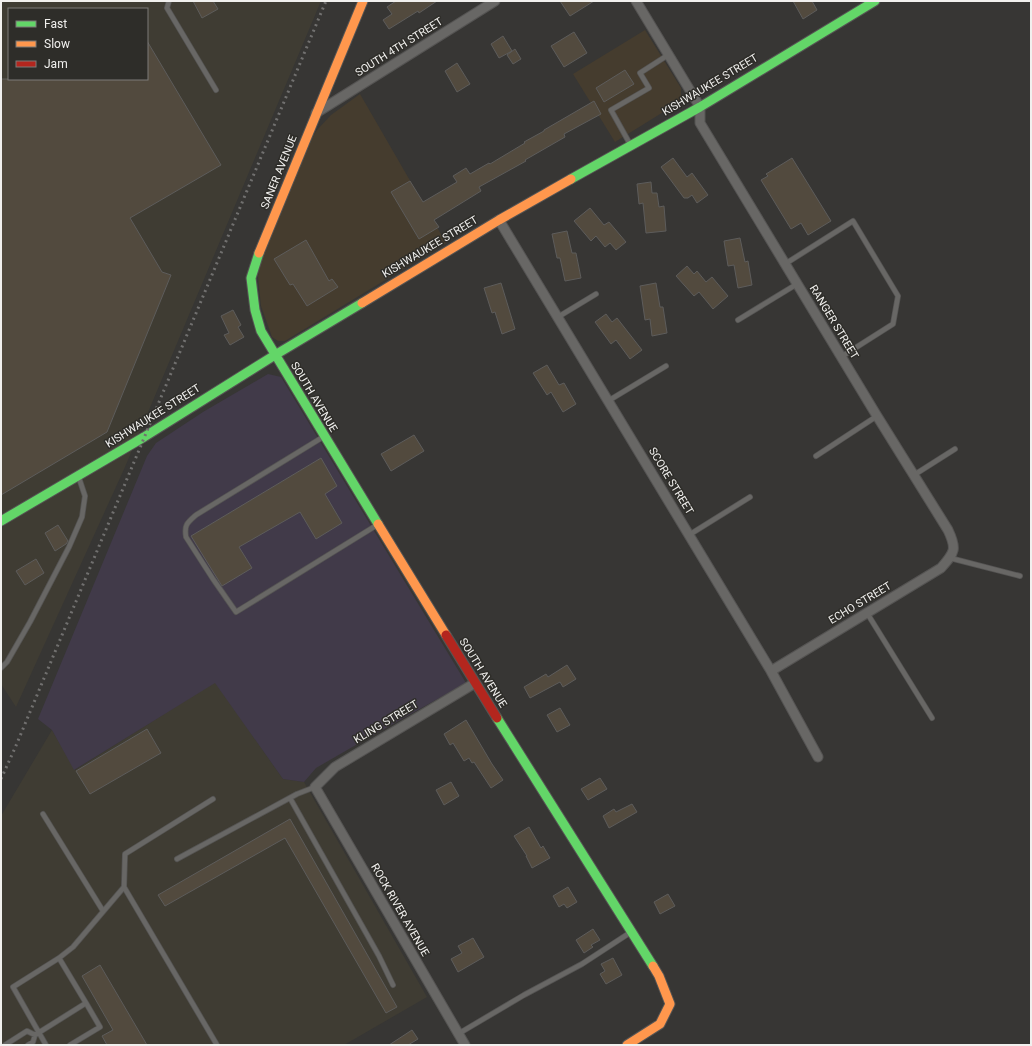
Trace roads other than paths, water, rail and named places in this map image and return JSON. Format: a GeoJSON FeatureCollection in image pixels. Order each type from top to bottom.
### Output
{"type":"FeatureCollection","features":[{"type":"Feature","properties":{"kind":"street","name":"SANER AVENUE"},"geometry":{"type":"LineString","coordinates":[[275,355],[261,331],[255,310],[251,278],[258,255],[363,1]]}},
{"type":"Feature","properties":{"kind":"street","name":"SOUTH 4TH STREET"},"geometry":{"type":"LineString","coordinates":[[316,113],[495,1]]}},
{"type":"Feature","properties":{"kind":"street"},"geometry":{"type":"LineString","coordinates":[[636,1],[700,107]]}},
{"type":"Feature","properties":{"kind":"street","name":"KISHWAUKEE STREET"},"geometry":{"type":"LineString","coordinates":[[1,521],[144,438],[275,355],[499,220],[700,107],[875,1]]}},
{"type":"Feature","properties":{"kind":"street","name":"RANGER STREET"},"geometry":{"type":"LineString","coordinates":[[700,107],[700,123],[784,264],[948,530],[954,548]]}},
{"type":"Feature","properties":{"kind":"street","name":"SCORE STREET"},"geometry":{"type":"LineString","coordinates":[[499,220],[771,671],[818,757]]}},
{"type":"Feature","properties":{"kind":"street","name":"SOUTH AVENUE"},"geometry":{"type":"LineString","coordinates":[[275,355],[475,683],[659,976],[670,1004],[660,1024],[627,1045]]}},
{"type":"Feature","properties":{"kind":"street","name":"ECHO STREET"},"geometry":{"type":"LineString","coordinates":[[771,671],[942,568],[950,558],[954,548]]}},
{"type":"Feature","properties":{"kind":"street","name":"KLING STREET"},"geometry":{"type":"LineString","coordinates":[[315,787],[335,767],[475,683]]}},
{"type":"Feature","properties":{"kind":"street","name":"ROCK RIVER AVENUE"},"geometry":{"type":"LineString","coordinates":[[315,787],[465,1045]]}},
{"type":"Feature","properties":{"kind":"lane"},"geometry":{"type":"LineString","coordinates":[[168,1],[167,8],[216,90]]}},
{"type":"Feature","properties":{"kind":"lane"},"geometry":{"type":"LineString","coordinates":[[631,146],[611,110],[649,88],[640,73],[668,55]]}},
{"type":"Feature","properties":{"kind":"lane"},"geometry":{"type":"LineString","coordinates":[[784,264],[853,221],[898,296],[894,324],[841,357]]}},
{"type":"Feature","properties":{"kind":"lane"},"geometry":{"type":"LineString","coordinates":[[738,320],[797,284]]}},
{"type":"Feature","properties":{"kind":"lane"},"geometry":{"type":"LineString","coordinates":[[558,317],[596,294]]}},
{"type":"Feature","properties":{"kind":"lane"},"geometry":{"type":"LineString","coordinates":[[608,401],[666,366]]}},
{"type":"Feature","properties":{"kind":"lane"},"geometry":{"type":"LineString","coordinates":[[816,456],[877,416]]}},
{"type":"Feature","properties":{"kind":"lane"},"geometry":{"type":"LineString","coordinates":[[324,436],[196,515],[186,524],[186,537],[236,612],[378,524]]}},
{"type":"Feature","properties":{"kind":"lane"},"geometry":{"type":"LineString","coordinates":[[914,475],[955,450]]}},
{"type":"Feature","properties":{"kind":"lane"},"geometry":{"type":"LineString","coordinates":[[1,668],[7,662],[30,622],[69,547],[82,517],[85,496],[78,476]]}},
{"type":"Feature","properties":{"kind":"lane"},"geometry":{"type":"LineString","coordinates":[[689,535],[750,497]]}},
{"type":"Feature","properties":{"kind":"lane"},"geometry":{"type":"LineString","coordinates":[[950,558],[1020,576]]}},
{"type":"Feature","properties":{"kind":"lane"},"geometry":{"type":"LineString","coordinates":[[867,613],[932,718]]}},
{"type":"Feature","properties":{"kind":"lane"},"geometry":{"type":"LineString","coordinates":[[177,859],[290,798],[315,787]]}},
{"type":"Feature","properties":{"kind":"lane"},"geometry":{"type":"LineString","coordinates":[[290,798],[393,985]]}},
{"type":"Feature","properties":{"kind":"lane"},"geometry":{"type":"LineString","coordinates":[[214,799],[125,854],[124,887],[217,1045]]}},
{"type":"Feature","properties":{"kind":"lane"},"geometry":{"type":"LineString","coordinates":[[43,814],[103,911]]}},
{"type":"Feature","properties":{"kind":"lane"},"geometry":{"type":"LineString","coordinates":[[46,1045],[37,1034],[13,987],[59,958],[73,947],[124,887]]}},
{"type":"Feature","properties":{"kind":"lane"},"geometry":{"type":"LineString","coordinates":[[458,1034],[524,995],[582,964],[632,932]]}},
{"type":"Feature","properties":{"kind":"lane"},"geometry":{"type":"LineString","coordinates":[[59,958],[100,1027],[70,1045]]}},
{"type":"Feature","properties":{"kind":"lane"},"geometry":{"type":"LineString","coordinates":[[28,1045],[33,1042],[37,1034],[86,1003]]}},
{"type":"Feature","properties":{"kind":"lane"},"geometry":{"type":"LineString","coordinates":[[5,1045],[27,1031],[37,1034]]}},
{"type":"Feature","properties":{"kind":"railway"},"geometry":{"type":"LineString","coordinates":[[1,779],[326,1]]}}]}
